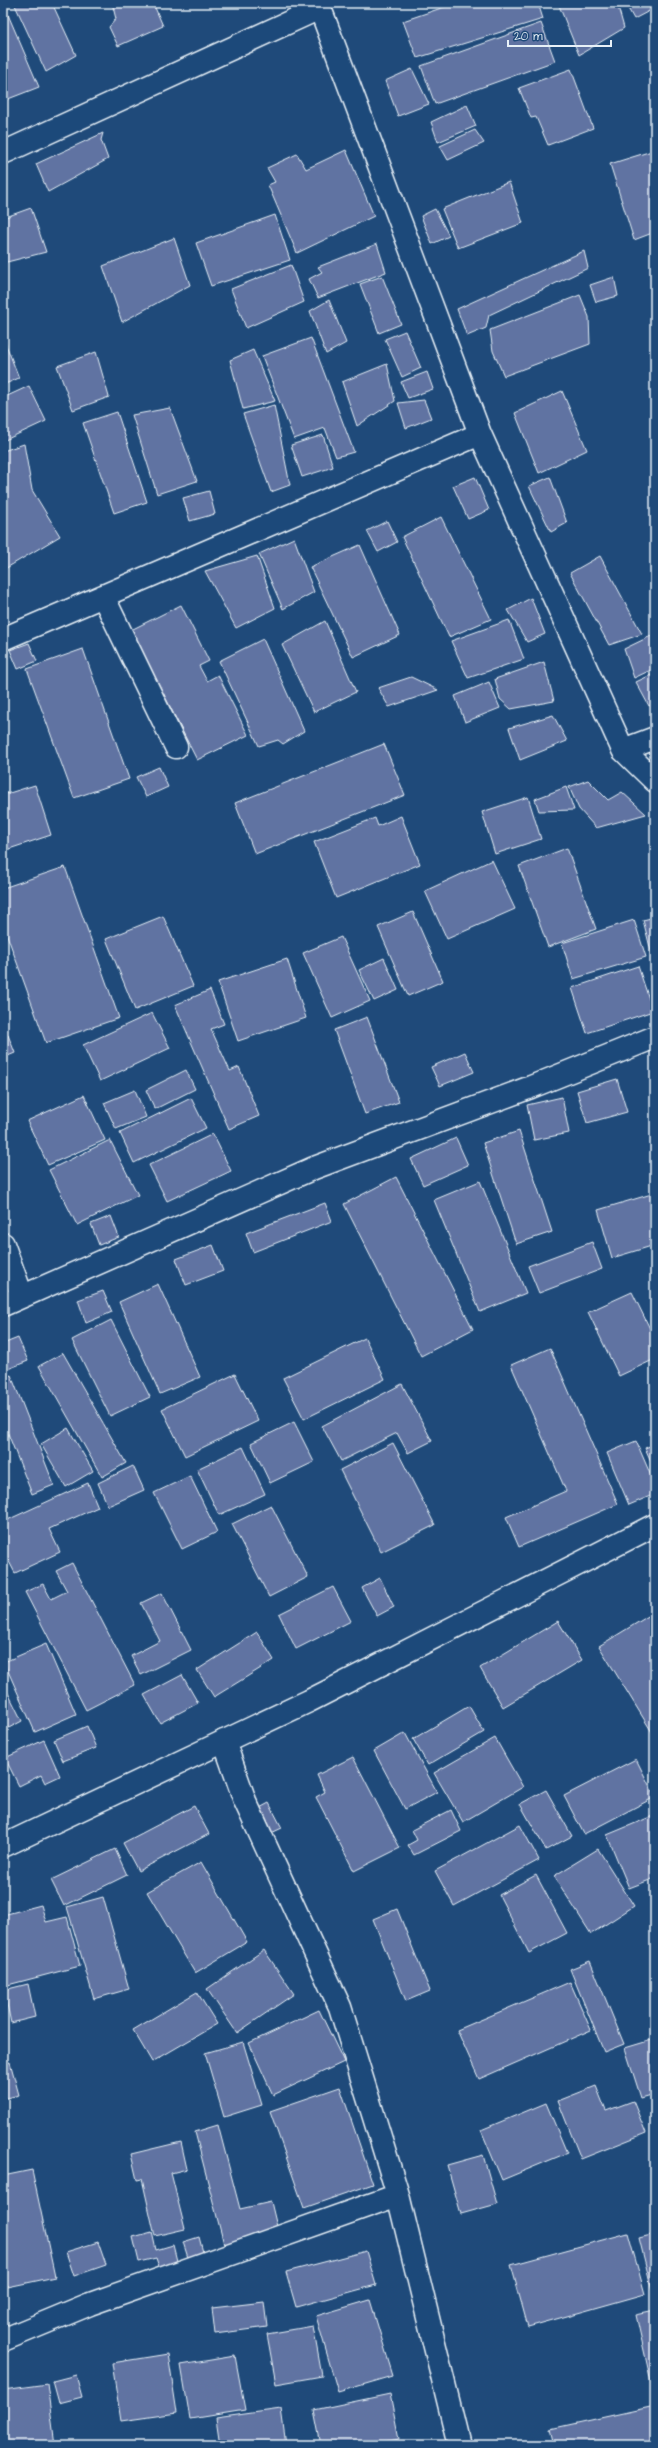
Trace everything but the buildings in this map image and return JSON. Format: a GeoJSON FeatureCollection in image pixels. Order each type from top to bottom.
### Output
{"type":"FeatureCollection","features":[{"type":"Feature","properties":{"kind":"street"},"geometry":{"type":"LineString","coordinates":[[3,153],[320,8],[480,434],[623,750],[655,781]]}},
{"type":"Feature","properties":{"kind":"street"},"geometry":{"type":"LineString","coordinates":[[3,639],[480,434]]}},
{"type":"Feature","properties":{"kind":"street"},"geometry":{"type":"LineString","coordinates":[[103,596],[176,747]]}},
{"type":"Feature","properties":{"kind":"street"},"geometry":{"type":"LineString","coordinates":[[623,750],[655,738]]}},
{"type":"Feature","properties":{"kind":"street"},"geometry":{"type":"LineString","coordinates":[[3,1244],[12,1300],[314,1168],[531,1087],[655,1037]]}},
{"type":"Feature","properties":{"kind":"street"},"geometry":{"type":"LineString","coordinates":[[3,1846],[316,1697],[655,1525]]}},
{"type":"Feature","properties":{"kind":"street"},"geometry":{"type":"LineString","coordinates":[[224,1742],[245,1801],[340,2008],[398,2195],[459,2445]]}},
{"type":"Feature","properties":{"kind":"street"},"geometry":{"type":"LineString","coordinates":[[3,2340],[90,2304],[398,2195]]}}]}
